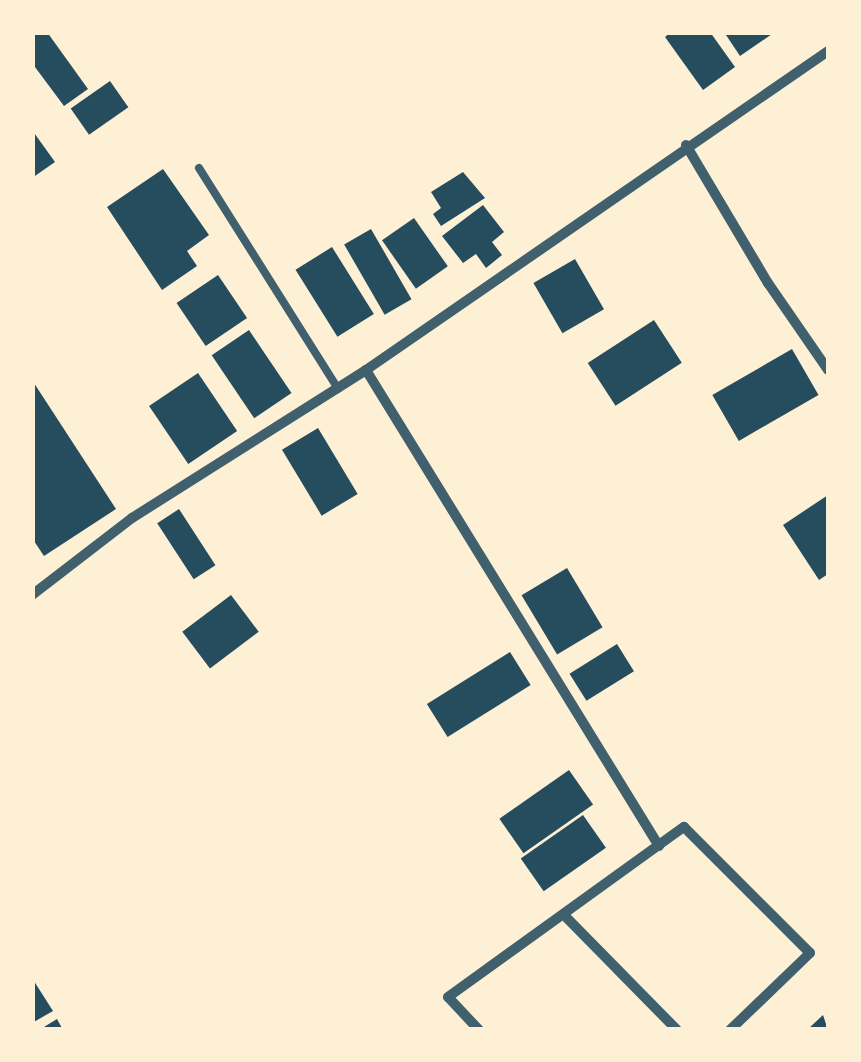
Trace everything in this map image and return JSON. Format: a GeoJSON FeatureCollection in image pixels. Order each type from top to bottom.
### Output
{"type":"FeatureCollection","features":[{"type":"Feature","properties":{"kind":"street"},"geometry":{"type":"LineString","coordinates":[[32,595],[132,518],[338,389],[686,145],[828,51]]}},
{"type":"Feature","properties":{"kind":"street"},"geometry":{"type":"LineString","coordinates":[[686,145],[768,282],[828,370]]}},
{"type":"Feature","properties":{"kind":"street"},"geometry":{"type":"LineString","coordinates":[[366,370],[659,846]]}},
{"type":"Feature","properties":{"kind":"street"},"geometry":{"type":"LineString","coordinates":[[479,1030],[448,997],[684,827],[810,953],[730,1030]]}},
{"type":"Feature","properties":{"kind":"street"},"geometry":{"type":"LineString","coordinates":[[564,915],[676,1030]]}},
{"type":"Feature","properties":{"kind":"lane"},"geometry":{"type":"LineString","coordinates":[[199,168],[338,389]]}},
{"type":"Feature","properties":{"kind":"building"},"geometry":{"type":"Polygon","coordinates":[[[32,32],[47,32],[88,89],[64,106],[32,63],[32,32]]]}},
{"type":"Feature","properties":{"kind":"building"},"geometry":{"type":"Polygon","coordinates":[[[671,32],[710,32],[735,67],[703,90],[665,37],[671,32]]]}},
{"type":"Feature","properties":{"kind":"building"},"geometry":{"type":"Polygon","coordinates":[[[724,32],[775,32],[740,56],[724,32]]]}},
{"type":"Feature","properties":{"kind":"building"},"geometry":{"type":"Polygon","coordinates":[[[110,81],[128,107],[89,135],[71,109],[110,81]]]}},
{"type":"Feature","properties":{"kind":"building"},"geometry":{"type":"Polygon","coordinates":[[[32,130],[55,162],[32,178],[32,130]]]}},
{"type":"Feature","properties":{"kind":"building"},"geometry":{"type":"Polygon","coordinates":[[[163,169],[209,235],[187,251],[197,266],[162,290],[107,207],[163,169]]]}},
{"type":"Feature","properties":{"kind":"building"},"geometry":{"type":"Polygon","coordinates":[[[463,172],[485,198],[441,226],[433,214],[441,208],[431,192],[463,172]]]}},
{"type":"Feature","properties":{"kind":"building"},"geometry":{"type":"Polygon","coordinates":[[[483,205],[504,232],[492,242],[502,255],[486,268],[476,254],[463,263],[442,236],[483,205]]]}},
{"type":"Feature","properties":{"kind":"building"},"geometry":{"type":"Polygon","coordinates":[[[414,218],[448,266],[416,289],[382,240],[414,218]]]}},
{"type":"Feature","properties":{"kind":"building"},"geometry":{"type":"Polygon","coordinates":[[[371,229],[412,299],[385,315],[344,245],[371,229]]]}},
{"type":"Feature","properties":{"kind":"building"},"geometry":{"type":"Polygon","coordinates":[[[332,247],[374,314],[337,337],[296,270],[332,247]]]}},
{"type":"Feature","properties":{"kind":"building"},"geometry":{"type":"Polygon","coordinates":[[[575,259],[604,309],[562,333],[533,283],[575,259]]]}},
{"type":"Feature","properties":{"kind":"building"},"geometry":{"type":"Polygon","coordinates":[[[218,275],[247,318],[206,346],[177,303],[218,275]]]}},
{"type":"Feature","properties":{"kind":"building"},"geometry":{"type":"Polygon","coordinates":[[[654,320],[682,363],[616,406],[588,363],[654,320]]]}},
{"type":"Feature","properties":{"kind":"building"},"geometry":{"type":"Polygon","coordinates":[[[249,330],[291,393],[254,418],[212,355],[249,330]]]}},
{"type":"Feature","properties":{"kind":"building"},"geometry":{"type":"Polygon","coordinates":[[[792,349],[818,395],[739,441],[712,395],[792,349]]]}},
{"type":"Feature","properties":{"kind":"building"},"geometry":{"type":"Polygon","coordinates":[[[198,373],[237,431],[188,464],[149,406],[198,373]]]}},
{"type":"Feature","properties":{"kind":"building"},"geometry":{"type":"Polygon","coordinates":[[[32,380],[116,509],[44,556],[32,538],[32,380]]]}},
{"type":"Feature","properties":{"kind":"building"},"geometry":{"type":"Polygon","coordinates":[[[318,428],[358,494],[322,516],[282,450],[318,428]]]}},
{"type":"Feature","properties":{"kind":"building"},"geometry":{"type":"Polygon","coordinates":[[[828,495],[828,574],[819,580],[783,525],[828,495]]]}},
{"type":"Feature","properties":{"kind":"building"},"geometry":{"type":"Polygon","coordinates":[[[179,509],[215,565],[194,579],[157,523],[179,509]]]}},
{"type":"Feature","properties":{"kind":"building"},"geometry":{"type":"Polygon","coordinates":[[[567,568],[603,627],[557,654],[522,595],[567,568]]]}},
{"type":"Feature","properties":{"kind":"building"},"geometry":{"type":"Polygon","coordinates":[[[231,595],[259,632],[210,668],[182,632],[231,595]]]}},
{"type":"Feature","properties":{"kind":"building"},"geometry":{"type":"Polygon","coordinates":[[[617,644],[634,671],[586,701],[570,674],[617,644]]]}},
{"type":"Feature","properties":{"kind":"building"},"geometry":{"type":"Polygon","coordinates":[[[510,652],[531,685],[448,737],[427,704],[510,652]]]}},
{"type":"Feature","properties":{"kind":"building"},"geometry":{"type":"Polygon","coordinates":[[[569,770],[593,804],[523,853],[499,819],[569,770]]]}},
{"type":"Feature","properties":{"kind":"building"},"geometry":{"type":"Polygon","coordinates":[[[583,815],[606,848],[544,891],[521,859],[583,815]]]}},
{"type":"Feature","properties":{"kind":"building"},"geometry":{"type":"Polygon","coordinates":[[[32,978],[53,1011],[32,1023],[32,978]]]}},
{"type":"Feature","properties":{"kind":"building"},"geometry":{"type":"Polygon","coordinates":[[[823,1015],[828,1030],[807,1030],[823,1015]]]}},
{"type":"Feature","properties":{"kind":"building"},"geometry":{"type":"Polygon","coordinates":[[[57,1019],[63,1030],[39,1030],[57,1019]]]}}]}
